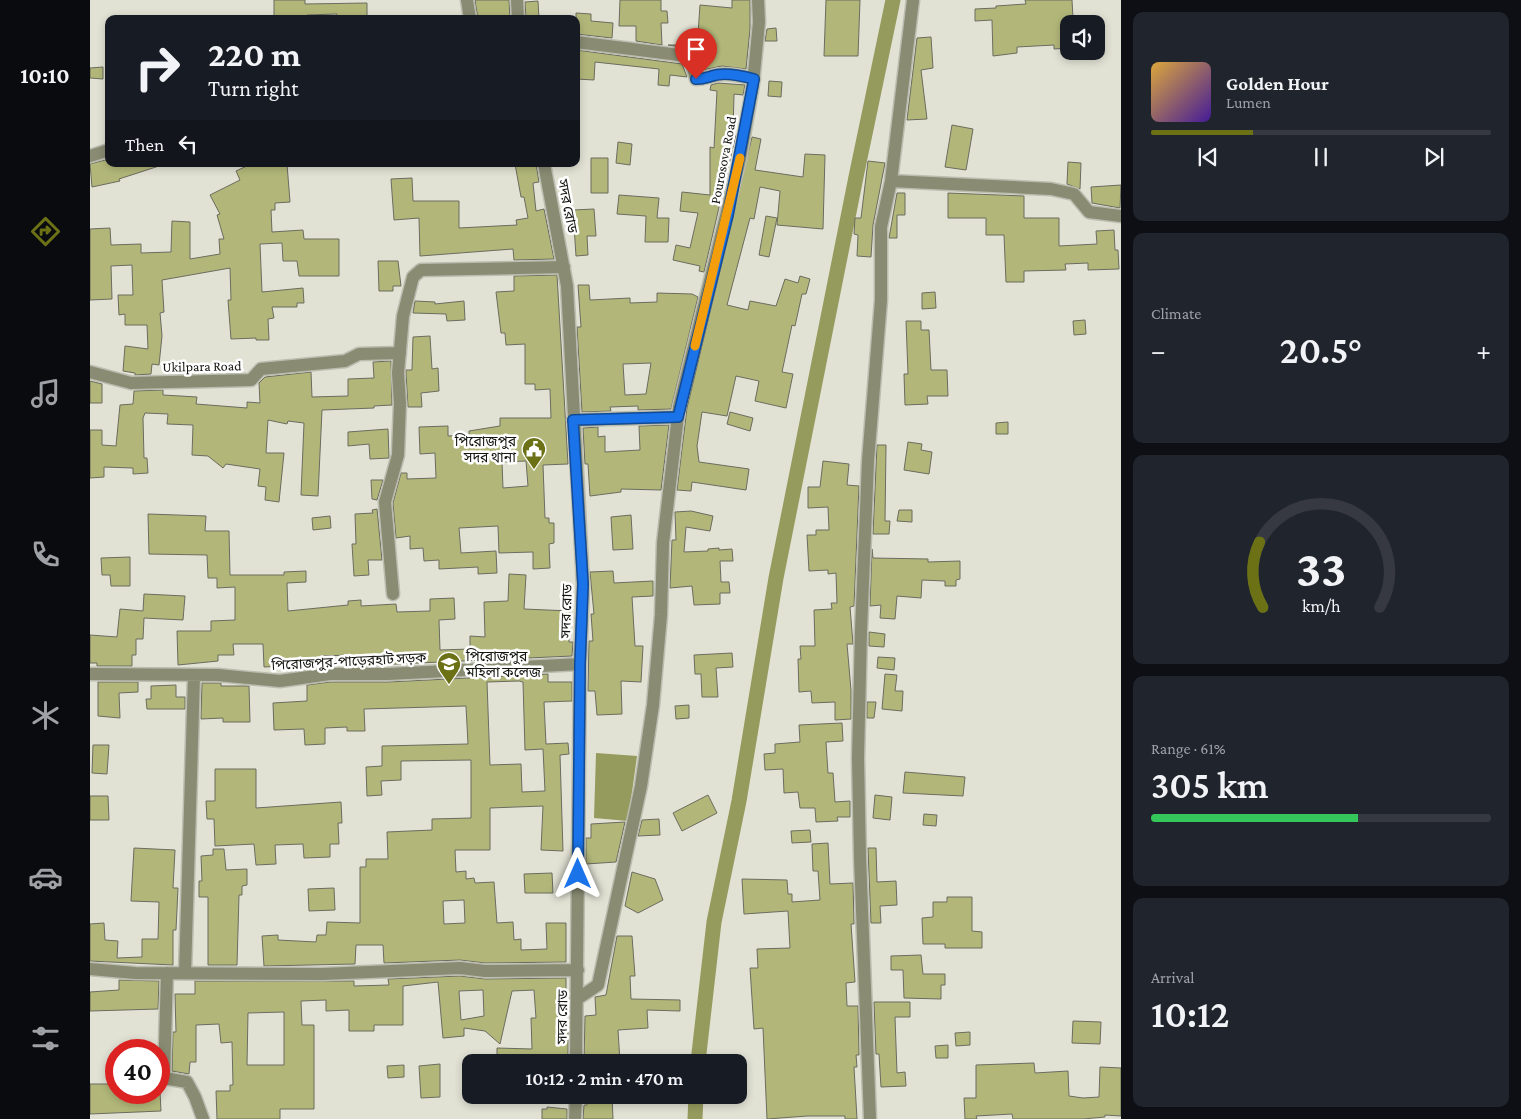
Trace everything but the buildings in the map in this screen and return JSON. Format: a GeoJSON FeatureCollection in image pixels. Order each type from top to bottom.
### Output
{"type":"FeatureCollection","features":[{"type":"Feature","properties":{"kind":"street"},"geometry":{"type":"LineString","coordinates":[[466,0],[469,15]]}},
{"type":"Feature","properties":{"kind":"street"},"geometry":{"type":"LineString","coordinates":[[517,0],[518,15]]}},
{"type":"Feature","properties":{"kind":"street","name":"Pourosova Road"},"geometry":{"type":"LineString","coordinates":[[578,999],[598,985],[641,786],[653,705],[661,615],[663,543],[678,417],[728,215],[754,79],[759,22],[758,0]]}},
{"type":"Feature","properties":{"kind":"street"},"geometry":{"type":"LineString","coordinates":[[870,1119],[860,848],[860,641],[868,461],[881,300],[881,227],[891,181],[913,0]]}},
{"type":"Feature","properties":{"kind":"street"},"geometry":{"type":"LineString","coordinates":[[580,43],[687,56],[692,63],[696,79],[707,80],[712,76],[724,76],[754,79]]}},
{"type":"Feature","properties":{"kind":"street"},"geometry":{"type":"LineString","coordinates":[[90,156],[105,151]]}},
{"type":"Feature","properties":{"kind":"street","name":"সদর রোড"},"geometry":{"type":"LineString","coordinates":[[545,167],[564,267],[583,584],[580,664],[576,1054]]}},
{"type":"Feature","properties":{"kind":"street"},"geometry":{"type":"LineString","coordinates":[[891,181],[1051,189],[1074,194],[1089,212],[1121,216]]}},
{"type":"Feature","properties":{"kind":"street"},"geometry":{"type":"LineString","coordinates":[[392,594],[385,502],[398,455],[400,403],[398,373],[403,316],[413,277],[422,270],[564,267]]}},
{"type":"Feature","properties":{"kind":"street","name":"Ukilpara Road"},"geometry":{"type":"LineString","coordinates":[[90,372],[130,383],[251,380],[261,369],[346,361],[359,354],[400,353]]}},
{"type":"Feature","properties":{"kind":"street"},"geometry":{"type":"LineString","coordinates":[[573,420],[678,417]]}},
{"type":"Feature","properties":{"kind":"street","name":"পিরোজপুর-পাড়েরহাট সড়ক"},"geometry":{"type":"LineString","coordinates":[[90,674],[218,675],[280,681],[330,674],[388,674],[580,664]]}},
{"type":"Feature","properties":{"kind":"street"},"geometry":{"type":"LineString","coordinates":[[185,973],[194,676]]}},
{"type":"Feature","properties":{"kind":"street"},"geometry":{"type":"LineString","coordinates":[[90,969],[168,973],[323,974],[460,968],[484,971],[578,970]]}},
{"type":"Feature","properties":{"kind":"street"},"geometry":{"type":"LineString","coordinates":[[168,973],[164,1078],[187,1082],[204,1119]]}},
{"type":"Feature","properties":{"kind":"street"},"geometry":{"type":"LineString","coordinates":[[575,1119],[576,1104]]}},
{"type":"Feature","properties":{"kind":"shaded area"},"geometry":{"type":"Polygon","coordinates":[[[596,753],[637,756],[628,821],[594,818],[596,753]]]}},
{"type":"Feature","properties":{"kind":"waterway"},"geometry":{"type":"LineString","coordinates":[[699,1054],[714,922],[739,801],[776,578],[893,0]]}},
{"type":"Feature","properties":{"kind":"waterway"},"geometry":{"type":"LineString","coordinates":[[695,1119],[696,1104]]}},
{"type":"Feature","properties":{"kind":"slow traffic"},"geometry":{"type":"LineString","coordinates":[[695,346],[728,215],[740,158]]}},
{"type":"Feature","properties":{"kind":"place","name":"পিরোজপুর সদর থানা"},"geometry":{"type":"Point","coordinates":[534,470]}},
{"type":"Feature","properties":{"kind":"place","name":"পিরোজপুর মহিলা কলেজ"},"geometry":{"type":"Point","coordinates":[449,685]}},
{"type":"Feature","properties":{"kind":"route"},"geometry":{"type":"LineString","coordinates":[[578,874],[580,664],[583,584],[573,420],[678,417],[728,215],[754,84],[754,79],[737,76],[712,76],[707,80],[696,79]]}}]}
